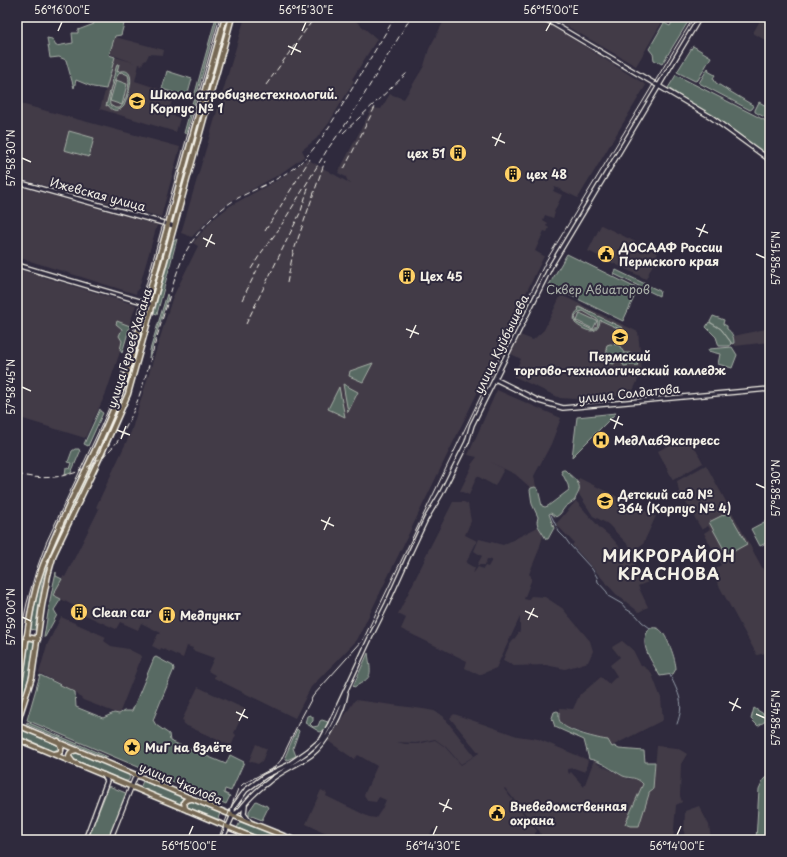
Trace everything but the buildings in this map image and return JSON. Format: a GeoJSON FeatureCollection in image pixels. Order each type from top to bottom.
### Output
{"type":"FeatureCollection","features":[{"type":"Feature","properties":{"kind":"main road","name":"улица Героев Хасана"},"geometry":{"type":"LineString","coordinates":[[17,699],[30,614],[41,570],[56,532],[116,406],[126,377],[225,17]]}},
{"type":"Feature","properties":{"kind":"main road","name":"улица Героев Хасана"},"geometry":{"type":"LineString","coordinates":[[17,725],[32,678],[48,575],[54,554],[122,408],[132,379],[232,17]]}},
{"type":"Feature","properties":{"kind":"main road"},"geometry":{"type":"LineString","coordinates":[[542,17],[659,86],[729,130],[770,160]]}},
{"type":"Feature","properties":{"kind":"main road","name":"улица Куйбышева"},"geometry":{"type":"LineString","coordinates":[[222,840],[233,815],[235,805],[250,787],[264,776],[288,765],[308,751],[318,743],[330,724],[426,519],[445,488],[467,442],[472,425],[550,266],[700,17]]}},
{"type":"Feature","properties":{"kind":"main road","name":"Ижевская улица"},"geometry":{"type":"LineString","coordinates":[[17,182],[174,226]]}},
{"type":"Feature","properties":{"kind":"main road"},"geometry":{"type":"LineString","coordinates":[[17,265],[153,305]]}},
{"type":"Feature","properties":{"kind":"main road","name":"улица Солдатова"},"geometry":{"type":"LineString","coordinates":[[495,379],[539,401],[563,408],[770,389]]}},
{"type":"Feature","properties":{"kind":"main road"},"geometry":{"type":"LineString","coordinates":[[26,637],[38,639]]}},
{"type":"Feature","properties":{"kind":"main road","name":"улица Куйбышева"},"geometry":{"type":"LineString","coordinates":[[233,815],[238,812],[246,802],[271,779],[312,754],[320,746],[334,726],[345,699],[346,692]]}},
{"type":"Feature","properties":{"kind":"main road","name":"улица Чкалова"},"geometry":{"type":"LineString","coordinates":[[17,725],[294,840]]}},
{"type":"Feature","properties":{"kind":"main road","name":"улица Чкалова"},"geometry":{"type":"LineString","coordinates":[[17,739],[260,840]]}},
{"type":"Feature","properties":{"kind":"main road"},"geometry":{"type":"LineString","coordinates":[[54,754],[61,751],[61,747],[58,742]]}},
{"type":"Feature","properties":{"kind":"main road"},"geometry":{"type":"LineString","coordinates":[[73,762],[69,757],[70,753],[72,751],[79,750]]}},
{"type":"Feature","properties":{"kind":"main road"},"geometry":{"type":"LineString","coordinates":[[85,840],[107,781],[103,775]]}},
{"type":"Feature","properties":{"kind":"main road"},"geometry":{"type":"LineString","coordinates":[[110,840],[136,775]]}},
{"type":"Feature","properties":{"kind":"main road"},"geometry":{"type":"LineString","coordinates":[[190,812],[185,808],[184,802],[187,799],[193,799]]}},
{"type":"Feature","properties":{"kind":"main road"},"geometry":{"type":"LineString","coordinates":[[246,802],[244,813],[251,823]]}},
{"type":"Feature","properties":{"kind":"main road"},"geometry":{"type":"LineString","coordinates":[[278,834],[282,840]]}},
{"type":"Feature","properties":{"kind":"shaded area"},"geometry":{"type":"Polygon","coordinates":[[[245,17],[264,17],[275,20],[277,17],[351,17],[377,39],[352,79],[354,81],[329,123],[316,139],[302,150],[305,156],[280,174],[231,201],[212,216],[192,237],[181,233],[245,17]]]}},
{"type":"Feature","properties":{"kind":"shaded area"},"geometry":{"type":"Polygon","coordinates":[[[446,17],[537,17],[646,85],[578,198],[555,187],[553,191],[562,195],[554,212],[553,218],[545,215],[543,220],[548,223],[546,226],[549,228],[547,232],[544,231],[535,251],[544,256],[357,640],[311,687],[295,718],[214,678],[215,675],[208,671],[214,658],[192,650],[193,648],[187,646],[183,658],[161,648],[160,650],[152,646],[158,634],[161,633],[141,623],[138,630],[120,622],[116,629],[83,614],[84,611],[53,595],[63,576],[65,577],[99,509],[96,507],[131,432],[172,299],[198,246],[193,243],[212,220],[230,206],[283,177],[307,159],[351,184],[346,177],[338,173],[372,108],[381,109],[390,94],[404,99],[424,66],[429,49],[446,17]]]}},
{"type":"Feature","properties":{"kind":"shaded area"},"geometry":{"type":"Polygon","coordinates":[[[551,17],[665,17],[636,66],[551,17]]]}},
{"type":"Feature","properties":{"kind":"shaded area"},"geometry":{"type":"Polygon","coordinates":[[[762,17],[770,17],[770,43],[753,33],[762,17]]]}},
{"type":"Feature","properties":{"kind":"shaded area","name":"Школа агробизнестехнологий. Корпус № 1"},"geometry":{"type":"Polygon","coordinates":[[[115,37],[164,50],[163,55],[149,54],[142,65],[139,64],[135,81],[174,94],[168,114],[180,118],[176,132],[100,109],[115,57],[135,63],[110,54],[115,37]]]}},
{"type":"Feature","properties":{"kind":"shaded area"},"geometry":{"type":"Polygon","coordinates":[[[17,103],[180,147],[161,217],[17,178],[17,103]]]}},
{"type":"Feature","properties":{"kind":"shaded area"},"geometry":{"type":"Polygon","coordinates":[[[17,186],[157,225],[136,294],[17,257],[17,186]]]}},
{"type":"Feature","properties":{"kind":"shaded area"},"geometry":{"type":"Polygon","coordinates":[[[601,225],[658,253],[646,279],[588,251],[601,225]]]}},
{"type":"Feature","properties":{"kind":"shaded area"},"geometry":{"type":"Polygon","coordinates":[[[17,269],[136,305],[106,393],[85,438],[20,418],[17,404],[17,269]]]}},
{"type":"Feature","properties":{"kind":"shaded area"},"geometry":{"type":"Polygon","coordinates":[[[561,295],[638,332],[642,371],[631,395],[576,399],[560,398],[513,376],[521,359],[511,354],[520,335],[533,340],[544,330],[561,295]]]}},
{"type":"Feature","properties":{"kind":"shaded area"},"geometry":{"type":"Polygon","coordinates":[[[770,328],[770,342],[735,346],[734,336],[770,328]]]}},
{"type":"Feature","properties":{"kind":"shaded area"},"geometry":{"type":"Polygon","coordinates":[[[497,390],[561,418],[551,444],[534,476],[536,487],[531,488],[515,474],[490,462],[504,469],[495,486],[477,476],[469,495],[460,491],[472,466],[471,465],[477,457],[468,455],[497,390]]]}},
{"type":"Feature","properties":{"kind":"shaded area"},"geometry":{"type":"Polygon","coordinates":[[[688,435],[703,463],[673,480],[658,451],[688,435]]]}},
{"type":"Feature","properties":{"kind":"shaded area"},"geometry":{"type":"Polygon","coordinates":[[[706,465],[770,582],[770,652],[757,655],[717,582],[718,580],[713,570],[721,565],[704,533],[710,529],[708,526],[702,530],[682,496],[680,497],[677,481],[706,465]]]}},
{"type":"Feature","properties":{"kind":"shaded area","name":"Детский сад № 364 (Корпус № 4)"},"geometry":{"type":"Polygon","coordinates":[[[579,478],[656,516],[643,544],[633,550],[608,524],[593,516],[575,488],[579,478]]]}},
{"type":"Feature","properties":{"kind":"shaded area"},"geometry":{"type":"Polygon","coordinates":[[[576,501],[600,528],[612,538],[643,574],[648,582],[638,586],[648,607],[639,612],[616,594],[572,545],[574,543],[556,524],[576,501]]]}},
{"type":"Feature","properties":{"kind":"shaded area"},"geometry":{"type":"Polygon","coordinates":[[[453,502],[464,502],[468,504],[471,521],[465,535],[477,541],[466,563],[475,568],[473,574],[478,567],[483,569],[485,566],[488,567],[492,560],[487,559],[485,565],[477,565],[482,556],[474,551],[479,539],[503,545],[538,527],[543,536],[529,574],[531,576],[531,581],[524,599],[528,600],[531,596],[545,597],[562,608],[590,641],[593,651],[588,662],[565,669],[546,665],[514,666],[503,660],[509,646],[520,631],[520,617],[496,668],[479,675],[465,668],[467,661],[401,629],[406,618],[398,614],[453,502]]]}},
{"type":"Feature","properties":{"kind":"shaded area"},"geometry":{"type":"Polygon","coordinates":[[[61,617],[106,637],[104,641],[111,646],[128,649],[142,656],[119,714],[83,700],[75,692],[39,673],[47,645],[61,617]]]}},
{"type":"Feature","properties":{"kind":"shaded area"},"geometry":{"type":"Polygon","coordinates":[[[622,641],[633,650],[640,664],[651,672],[661,698],[663,720],[612,746],[587,734],[568,728],[561,723],[559,718],[560,708],[573,709],[580,694],[601,677],[609,684],[617,676],[610,665],[620,657],[612,647],[622,641]]]}},
{"type":"Feature","properties":{"kind":"shaded area"},"geometry":{"type":"Polygon","coordinates":[[[198,687],[245,709],[234,733],[236,735],[231,746],[183,724],[184,721],[182,720],[198,687]]]}},
{"type":"Feature","properties":{"kind":"shaded area"},"geometry":{"type":"Polygon","coordinates":[[[355,700],[434,711],[443,716],[474,756],[461,764],[446,747],[435,739],[416,743],[397,742],[405,744],[418,744],[435,740],[445,747],[461,765],[479,753],[450,718],[454,714],[517,736],[538,739],[588,760],[585,772],[574,768],[567,769],[569,774],[571,772],[584,787],[594,760],[598,764],[629,779],[639,779],[643,784],[626,824],[630,826],[648,792],[653,789],[657,746],[677,748],[687,754],[681,764],[680,796],[682,802],[676,805],[673,840],[543,840],[539,830],[505,788],[504,789],[537,831],[535,833],[535,840],[439,840],[434,829],[426,840],[345,840],[341,836],[338,838],[306,824],[321,790],[327,793],[326,796],[369,817],[376,818],[386,800],[379,797],[376,802],[368,801],[364,795],[377,766],[358,755],[354,759],[328,741],[355,700]]]}},
{"type":"Feature","properties":{"kind":"shaded area"},"geometry":{"type":"Polygon","coordinates":[[[256,744],[267,749],[262,761],[258,764],[249,761],[256,744]]]}},
{"type":"Feature","properties":{"kind":"shaded area"},"geometry":{"type":"Polygon","coordinates":[[[699,806],[709,825],[711,840],[684,840],[685,811],[699,806]]]}},
{"type":"Feature","properties":{"kind":"green space"},"geometry":{"type":"Polygon","coordinates":[[[123,17],[125,20],[121,35],[115,36],[109,55],[115,57],[106,89],[93,87],[76,80],[74,88],[66,60],[59,57],[50,58],[47,38],[52,39],[56,46],[73,43],[72,33],[78,33],[78,30],[94,24],[92,18],[123,17]]]}},
{"type":"Feature","properties":{"kind":"green space"},"geometry":{"type":"Polygon","coordinates":[[[216,17],[218,17],[186,134],[184,133],[216,17]]]}},
{"type":"Feature","properties":{"kind":"green space"},"geometry":{"type":"Polygon","coordinates":[[[675,17],[691,17],[662,64],[654,60],[653,54],[649,49],[664,23],[670,26],[675,17]]]}},
{"type":"Feature","properties":{"kind":"green space"},"geometry":{"type":"Polygon","coordinates":[[[693,46],[711,57],[698,80],[695,81],[677,72],[693,46]]]}},
{"type":"Feature","properties":{"kind":"green space"},"geometry":{"type":"Polygon","coordinates":[[[117,64],[119,64],[117,72],[124,71],[128,73],[131,82],[130,89],[124,106],[120,109],[114,110],[108,105],[106,106],[117,64]],[[121,72],[118,74],[114,82],[110,105],[115,108],[120,108],[126,97],[129,83],[128,75],[121,72]]]}},
{"type":"Feature","properties":{"kind":"green space"},"geometry":{"type":"Polygon","coordinates":[[[708,68],[708,71],[715,75],[713,78],[716,83],[754,106],[752,109],[750,110],[699,83],[708,68]]]}},
{"type":"Feature","properties":{"kind":"green space"},"geometry":{"type":"Polygon","coordinates":[[[167,71],[192,79],[187,97],[162,89],[167,71]]]}},
{"type":"Feature","properties":{"kind":"green space"},"geometry":{"type":"Polygon","coordinates":[[[676,75],[770,123],[770,158],[719,121],[668,88],[676,75]]]}},
{"type":"Feature","properties":{"kind":"green space"},"geometry":{"type":"Polygon","coordinates":[[[116,80],[127,84],[122,105],[110,101],[116,80]]]}},
{"type":"Feature","properties":{"kind":"green space"},"geometry":{"type":"Polygon","coordinates":[[[759,102],[770,108],[770,120],[755,112],[759,102]]]}},
{"type":"Feature","properties":{"kind":"green space"},"geometry":{"type":"Polygon","coordinates":[[[69,131],[94,138],[89,157],[64,150],[69,131]]]}},
{"type":"Feature","properties":{"kind":"green space"},"geometry":{"type":"Polygon","coordinates":[[[177,239],[157,314],[154,313],[174,241],[177,239]]]}},
{"type":"Feature","properties":{"kind":"green space","name":"Сквер Авиаторов"},"geometry":{"type":"Polygon","coordinates":[[[567,254],[638,289],[623,321],[549,285],[567,254]]]}},
{"type":"Feature","properties":{"kind":"green space"},"geometry":{"type":"Polygon","coordinates":[[[616,270],[660,291],[659,296],[614,274],[616,270]]]}},
{"type":"Feature","properties":{"kind":"green space"},"geometry":{"type":"Polygon","coordinates":[[[167,294],[168,297],[149,358],[150,350],[167,294]]]}},
{"type":"Feature","properties":{"kind":"green space"},"geometry":{"type":"Polygon","coordinates":[[[579,307],[623,328],[622,330],[600,320],[597,329],[594,331],[587,330],[574,321],[575,313],[579,310],[579,307]],[[583,311],[579,312],[575,317],[577,323],[593,330],[597,326],[597,319],[583,311]]]}},
{"type":"Feature","properties":{"kind":"green space"},"geometry":{"type":"Polygon","coordinates":[[[580,313],[597,321],[593,329],[577,321],[580,313]]]}},
{"type":"Feature","properties":{"kind":"green space"},"geometry":{"type":"Polygon","coordinates":[[[713,316],[724,320],[723,324],[727,326],[727,329],[734,339],[734,343],[732,344],[731,342],[730,346],[719,346],[716,337],[706,327],[709,322],[721,329],[710,322],[713,316]]]}},
{"type":"Feature","properties":{"kind":"green space"},"geometry":{"type":"Polygon","coordinates":[[[117,321],[130,326],[122,353],[120,350],[122,341],[119,336],[122,329],[116,324],[117,321]]]}},
{"type":"Feature","properties":{"kind":"green space"},"geometry":{"type":"Polygon","coordinates":[[[607,345],[619,345],[624,353],[630,353],[631,355],[638,354],[637,366],[624,366],[618,357],[616,358],[614,364],[608,363],[606,360],[606,348],[607,345]]]}},
{"type":"Feature","properties":{"kind":"green space"},"geometry":{"type":"Polygon","coordinates":[[[732,347],[737,355],[732,368],[718,364],[720,354],[708,351],[709,349],[732,347]]]}},
{"type":"Feature","properties":{"kind":"green space"},"geometry":{"type":"Polygon","coordinates":[[[373,363],[363,382],[349,376],[350,371],[373,363]]]}},
{"type":"Feature","properties":{"kind":"green space"},"geometry":{"type":"Polygon","coordinates":[[[343,384],[358,392],[348,412],[343,384]]]}},
{"type":"Feature","properties":{"kind":"green space"},"geometry":{"type":"Polygon","coordinates":[[[339,387],[345,417],[328,409],[339,387]]]}},
{"type":"Feature","properties":{"kind":"green space"},"geometry":{"type":"Polygon","coordinates":[[[100,409],[103,413],[88,446],[84,444],[100,409]]]}},
{"type":"Feature","properties":{"kind":"green space"},"geometry":{"type":"Polygon","coordinates":[[[616,413],[572,457],[577,417],[616,413]]]}},
{"type":"Feature","properties":{"kind":"green space"},"geometry":{"type":"Polygon","coordinates":[[[79,449],[80,452],[71,473],[65,475],[66,467],[70,469],[72,463],[68,462],[72,451],[79,449]]]}},
{"type":"Feature","properties":{"kind":"green space"},"geometry":{"type":"Polygon","coordinates":[[[94,464],[49,558],[42,583],[35,630],[30,629],[41,578],[50,551],[92,465],[94,464]]]}},
{"type":"Feature","properties":{"kind":"green space"},"geometry":{"type":"Polygon","coordinates":[[[563,470],[575,479],[579,485],[579,491],[575,500],[565,507],[560,514],[556,517],[551,513],[549,514],[554,528],[548,539],[546,539],[538,526],[538,517],[532,504],[530,490],[531,488],[535,487],[538,489],[542,506],[548,506],[569,490],[561,471],[563,470]]]}},
{"type":"Feature","properties":{"kind":"green space"},"geometry":{"type":"Polygon","coordinates":[[[729,512],[747,544],[727,555],[709,522],[729,512]]]}},
{"type":"Feature","properties":{"kind":"green space"},"geometry":{"type":"Polygon","coordinates":[[[770,519],[770,541],[760,546],[751,529],[770,519]]]}},
{"type":"Feature","properties":{"kind":"green space"},"geometry":{"type":"Polygon","coordinates":[[[56,572],[56,576],[62,579],[53,595],[61,599],[54,610],[57,615],[44,637],[51,595],[56,572]]]}},
{"type":"Feature","properties":{"kind":"green space"},"geometry":{"type":"Polygon","coordinates":[[[650,628],[659,629],[668,641],[676,665],[676,669],[673,674],[660,676],[647,652],[645,640],[646,634],[650,628]]]}},
{"type":"Feature","properties":{"kind":"green space"},"geometry":{"type":"Polygon","coordinates":[[[30,640],[35,642],[29,677],[17,715],[17,710],[30,640]]]}},
{"type":"Feature","properties":{"kind":"green space"},"geometry":{"type":"Polygon","coordinates":[[[368,653],[370,674],[365,681],[354,687],[353,686],[368,653]]]}},
{"type":"Feature","properties":{"kind":"green space"},"geometry":{"type":"Polygon","coordinates":[[[156,657],[173,666],[174,669],[153,720],[156,725],[169,734],[170,741],[226,764],[230,755],[244,762],[231,791],[225,789],[224,793],[230,796],[226,804],[27,720],[40,675],[75,692],[76,707],[103,718],[114,713],[119,714],[124,711],[132,711],[154,658],[156,657]]]}},
{"type":"Feature","properties":{"kind":"green space"},"geometry":{"type":"Polygon","coordinates":[[[754,708],[770,718],[758,726],[751,719],[754,708]]]}},
{"type":"Feature","properties":{"kind":"green space"},"geometry":{"type":"Polygon","coordinates":[[[554,712],[559,712],[561,723],[565,727],[577,732],[608,740],[612,747],[614,746],[619,749],[644,751],[645,762],[655,762],[653,789],[649,792],[639,826],[630,826],[625,824],[643,784],[638,780],[623,776],[602,764],[589,759],[584,740],[555,727],[552,718],[554,712]]]}},
{"type":"Feature","properties":{"kind":"green space"},"geometry":{"type":"Polygon","coordinates":[[[310,715],[313,717],[313,721],[310,724],[313,727],[318,726],[322,720],[328,722],[323,731],[320,732],[305,723],[307,716],[310,715]]]}},
{"type":"Feature","properties":{"kind":"green space"},"geometry":{"type":"Polygon","coordinates":[[[27,722],[108,757],[106,758],[26,724],[27,722]]]}},
{"type":"Feature","properties":{"kind":"green space"},"geometry":{"type":"Polygon","coordinates":[[[22,729],[57,744],[59,748],[54,751],[19,736],[22,729]]]}},
{"type":"Feature","properties":{"kind":"green space"},"geometry":{"type":"Polygon","coordinates":[[[297,729],[299,731],[293,748],[296,756],[287,760],[285,757],[297,729]]]}},
{"type":"Feature","properties":{"kind":"green space"},"geometry":{"type":"Polygon","coordinates":[[[75,752],[128,774],[130,778],[128,781],[125,781],[73,759],[71,755],[75,752]]]}},
{"type":"Feature","properties":{"kind":"green space"},"geometry":{"type":"Polygon","coordinates":[[[770,773],[770,840],[756,840],[759,789],[763,780],[770,773]]]}},
{"type":"Feature","properties":{"kind":"green space"},"geometry":{"type":"Polygon","coordinates":[[[143,781],[184,797],[181,800],[181,804],[140,788],[143,781]]]}},
{"type":"Feature","properties":{"kind":"green space"},"geometry":{"type":"Polygon","coordinates":[[[109,786],[128,794],[109,840],[87,840],[109,786]]]}},
{"type":"Feature","properties":{"kind":"green space"},"geometry":{"type":"Polygon","coordinates":[[[190,800],[220,813],[218,819],[187,807],[186,803],[190,800]]]}},
{"type":"Feature","properties":{"kind":"green space"},"geometry":{"type":"Polygon","coordinates":[[[256,801],[267,806],[268,808],[262,820],[249,815],[249,811],[256,801]]]}},
{"type":"Feature","properties":{"kind":"green space"},"geometry":{"type":"Polygon","coordinates":[[[240,822],[278,837],[279,840],[267,840],[237,828],[240,822]]]}},
{"type":"Feature","properties":{"kind":"waterway"},"geometry":{"type":"LineString","coordinates":[[551,515],[559,532],[592,569],[598,582],[607,592],[608,596],[622,604],[650,628]]}},
{"type":"Feature","properties":{"kind":"waterway"},"geometry":{"type":"LineString","coordinates":[[670,675],[681,704],[677,724]]}},
{"type":"Feature","properties":{"kind":"tram line"},"geometry":{"type":"LineString","coordinates":[[17,669],[20,636],[27,603],[46,543],[118,387],[220,17]]}},
{"type":"Feature","properties":{"kind":"tram line"},"geometry":{"type":"LineString","coordinates":[[218,840],[238,789],[243,784],[275,767],[281,760],[313,696],[363,640],[546,261],[694,17]]}},
{"type":"Feature","properties":{"kind":"railway"},"geometry":{"type":"LineString","coordinates":[[266,85],[315,17]]}},
{"type":"Feature","properties":{"kind":"railway"},"geometry":{"type":"LineString","coordinates":[[17,474],[45,478],[74,473],[86,468],[98,460],[117,442],[128,424],[136,405],[176,275],[189,246],[208,222],[225,206],[285,174],[306,157],[319,142],[330,125],[395,17]]}},
{"type":"Feature","properties":{"kind":"railway"},"geometry":{"type":"LineString","coordinates":[[251,269],[279,229],[327,150],[350,118],[411,17]]}},
{"type":"Feature","properties":{"kind":"railway"},"geometry":{"type":"LineString","coordinates":[[343,133],[407,73]]}},
{"type":"Feature","properties":{"kind":"railway"},"geometry":{"type":"LineString","coordinates":[[344,169],[375,107]]}},
{"type":"Feature","properties":{"kind":"railway"},"geometry":{"type":"LineString","coordinates":[[265,231],[310,159]]}},
{"type":"Feature","properties":{"kind":"railway"},"geometry":{"type":"LineString","coordinates":[[287,283],[293,253],[325,161]]}},
{"type":"Feature","properties":{"kind":"railway"},"geometry":{"type":"LineString","coordinates":[[246,324],[301,211],[309,185]]}},
{"type":"Feature","properties":{"kind":"railway"},"geometry":{"type":"LineString","coordinates":[[242,300],[260,264]]}},
{"type":"Feature","properties":{"kind":"place","name":"Школа агробизнестехнологий. Корпус № 1"},"geometry":{"type":"Point","coordinates":[137,101]}},
{"type":"Feature","properties":{"kind":"place","name":"цех 51"},"geometry":{"type":"Point","coordinates":[458,153]}},
{"type":"Feature","properties":{"kind":"place","name":"цех 48"},"geometry":{"type":"Point","coordinates":[513,174]}},
{"type":"Feature","properties":{"kind":"place","name":"ДОСААФ России Пермского края"},"geometry":{"type":"Point","coordinates":[606,254]}},
{"type":"Feature","properties":{"kind":"place","name":"Цех 45"},"geometry":{"type":"Point","coordinates":[407,276]}},
{"type":"Feature","properties":{"kind":"place","name":"Пермский торгово-технологический колледж"},"geometry":{"type":"Point","coordinates":[620,337]}},
{"type":"Feature","properties":{"kind":"place","name":"МедЛабЭкспресс"},"geometry":{"type":"Point","coordinates":[601,440]}},
{"type":"Feature","properties":{"kind":"place","name":"Детский сад № 364 (Корпус № 4)"},"geometry":{"type":"Point","coordinates":[605,501]}},
{"type":"Feature","properties":{"kind":"place","name":"Clean car"},"geometry":{"type":"Point","coordinates":[79,612]}},
{"type":"Feature","properties":{"kind":"place","name":"Медпункт"},"geometry":{"type":"Point","coordinates":[167,615]}},
{"type":"Feature","properties":{"kind":"place","name":"МиГ на взлёте"},"geometry":{"type":"Point","coordinates":[132,747]}},
{"type":"Feature","properties":{"kind":"place","name":"Вневедомственная охрана"},"geometry":{"type":"Point","coordinates":[497,813]}},
{"type":"Feature","properties":{"kind":"district","name":"МИКРОРАЙОН КРАСНОВА"},"geometry":{"type":"Point","coordinates":[669,564]}}]}
